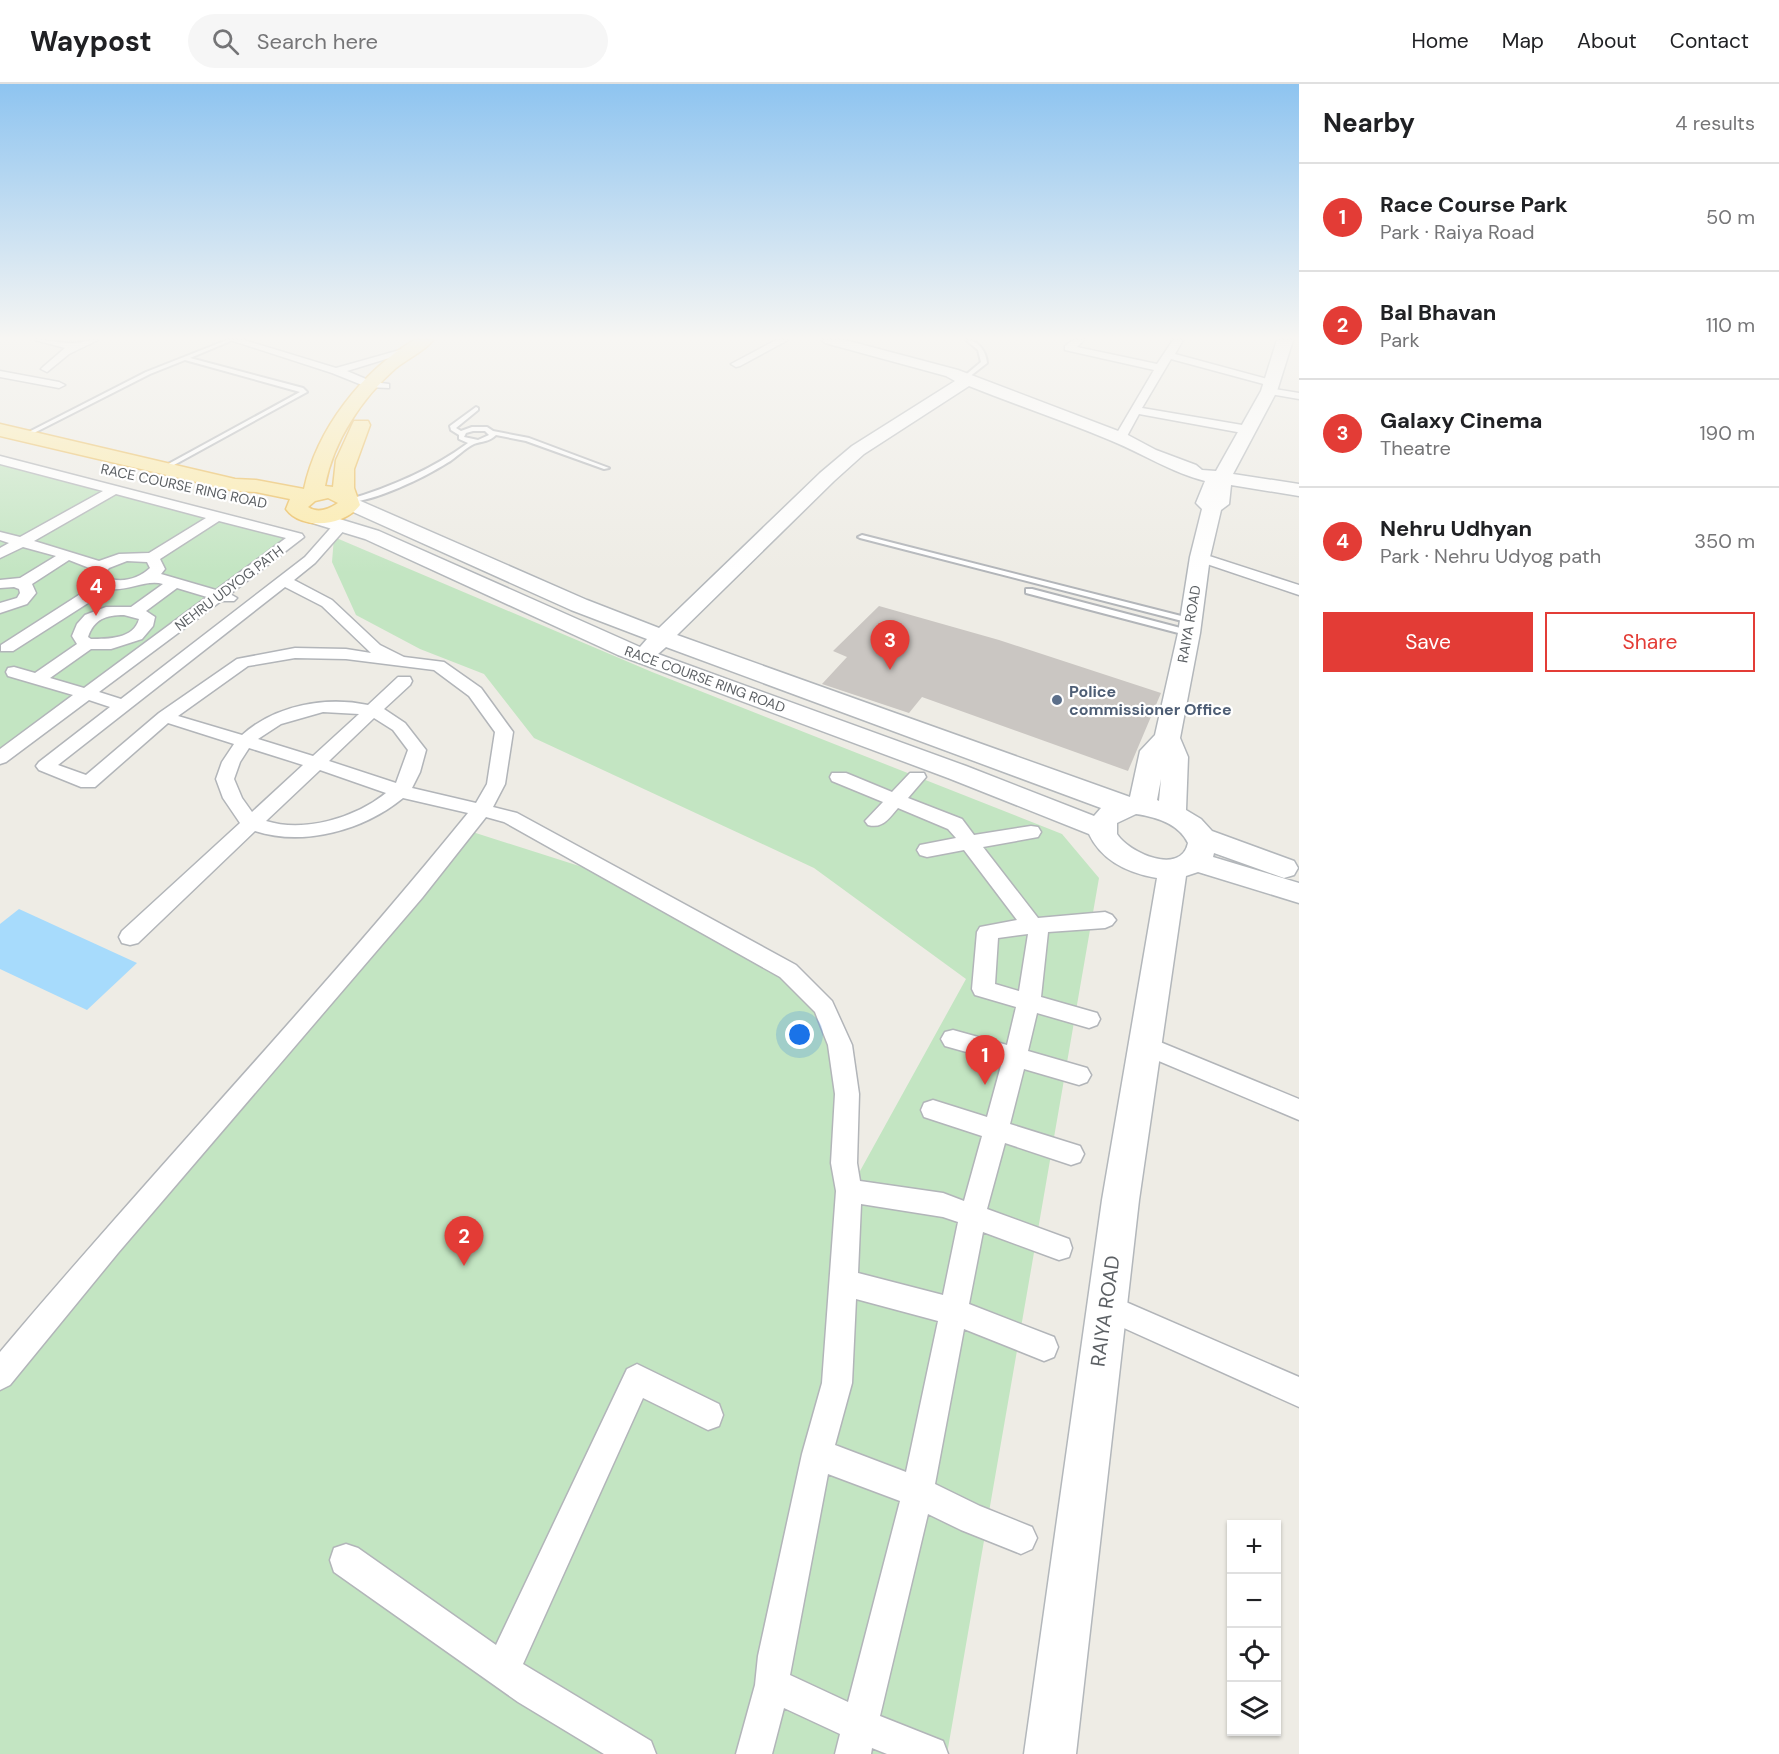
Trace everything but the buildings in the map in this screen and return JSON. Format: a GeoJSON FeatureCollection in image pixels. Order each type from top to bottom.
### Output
{"type":"FeatureCollection","features":[{"type":"Feature","properties":{"kind":"main road"},"geometry":{"type":"LineString","coordinates":[[308,504],[322,460],[339,427],[347,418]]}},
{"type":"Feature","properties":{"kind":"main road"},"geometry":{"type":"LineString","coordinates":[[348,500],[344,491],[346,460],[366,418]]}},
{"type":"Feature","properties":{"kind":"main road","name":"RACE COURSE RING ROAD"},"geometry":{"type":"LineString","coordinates":[[0,430],[163,469],[235,484],[256,486],[308,504]]}},
{"type":"Feature","properties":{"kind":"main road","name":"RACE COURSE RING ROAD"},"geometry":{"type":"LineString","coordinates":[[0,444],[130,476],[308,504]]}},
{"type":"Feature","properties":{"kind":"main road"},"geometry":{"type":"LineString","coordinates":[[235,484],[296,471],[322,460]]}},
{"type":"Feature","properties":{"kind":"main road"},"geometry":{"type":"LineString","coordinates":[[308,504],[329,492],[348,500]]}},
{"type":"Feature","properties":{"kind":"street"},"geometry":{"type":"LineString","coordinates":[[643,657],[827,477],[858,450],[909,418]]}},
{"type":"Feature","properties":{"kind":"street"},"geometry":{"type":"LineString","coordinates":[[1067,418],[1120,438],[1150,454],[1152,458],[1181,471],[1220,480],[1299,490]]}},
{"type":"Feature","properties":{"kind":"street"},"geometry":{"type":"LineString","coordinates":[[1120,438],[1130,418]]}},
{"type":"Feature","properties":{"kind":"street"},"geometry":{"type":"LineString","coordinates":[[1179,418],[1248,430]]}},
{"type":"Feature","properties":{"kind":"street","name":"RAIYA ROAD"},"geometry":{"type":"LineString","coordinates":[[1134,806],[1153,751],[1167,738],[1190,627],[1200,557],[1212,507],[1206,503],[1210,485],[1220,480],[1254,418]]}},
{"type":"Feature","properties":{"kind":"street","name":"NEHRU UDYOG PATH"},"geometry":{"type":"LineString","coordinates":[[0,460],[297,537],[0,758]]}},
{"type":"Feature","properties":{"kind":"street"},"geometry":{"type":"LineString","coordinates":[[0,554],[114,490]]}},
{"type":"Feature","properties":{"kind":"street","name":"RACE COURSE RING ROAD"},"geometry":{"type":"LineString","coordinates":[[348,500],[569,601],[661,638],[1134,806]]}},
{"type":"Feature","properties":{"kind":"street","name":"RACE COURSE RING ROAD"},"geometry":{"type":"LineString","coordinates":[[308,504],[341,525],[372,535],[643,657],[957,772],[1102,829]]}},
{"type":"Feature","properties":{"kind":"street"},"geometry":{"type":"LineString","coordinates":[[152,558],[158,569],[152,576],[129,584],[107,584],[95,578],[101,567],[115,559],[152,558],[218,516]]}},
{"type":"Feature","properties":{"kind":"street"},"geometry":{"type":"LineString","coordinates":[[0,1374],[108,1244],[415,893],[482,809],[496,784],[504,732],[475,692],[438,665],[402,671],[346,654],[296,653],[243,662],[165,717],[88,783],[45,766],[310,561],[341,525]]}},
{"type":"Feature","properties":{"kind":"street"},"geometry":{"type":"LineString","coordinates":[[0,536],[101,567]]}},
{"type":"Feature","properties":{"kind":"street"},"geometry":{"type":"LineString","coordinates":[[21,584],[68,555]]}},
{"type":"Feature","properties":{"kind":"street"},"geometry":{"type":"LineString","coordinates":[[1200,557],[1299,590]]}},
{"type":"Feature","properties":{"kind":"street"},"geometry":{"type":"LineString","coordinates":[[152,576],[253,604]]}},
{"type":"Feature","properties":{"kind":"street"},"geometry":{"type":"LineString","coordinates":[[283,581],[327,603],[402,671]]}},
{"type":"Feature","properties":{"kind":"street"},"geometry":{"type":"LineString","coordinates":[[134,612],[174,583]]}},
{"type":"Feature","properties":{"kind":"street"},"geometry":{"type":"LineString","coordinates":[[0,584],[21,584],[26,586],[28,593],[22,601],[0,608]]}},
{"type":"Feature","properties":{"kind":"street"},"geometry":{"type":"LineString","coordinates":[[4,647],[107,584]]}},
{"type":"Feature","properties":{"kind":"street"},"geometry":{"type":"LineString","coordinates":[[38,679],[87,644],[111,644],[136,636],[144,626],[147,617],[134,612],[112,611],[96,616],[85,624],[80,638],[87,644]]}},
{"type":"Feature","properties":{"kind":"street"},"geometry":{"type":"LineString","coordinates":[[4,647],[21,654],[22,663],[7,676]]}},
{"type":"Feature","properties":{"kind":"street"},"geometry":{"type":"LineString","coordinates":[[130,937],[374,710],[402,671]]}},
{"type":"Feature","properties":{"kind":"street"},"geometry":{"type":"LineString","coordinates":[[7,676],[38,679],[123,705]]}},
{"type":"Feature","properties":{"kind":"street"},"geometry":{"type":"LineString","coordinates":[[351,707],[374,710],[397,724],[409,736],[417,750],[411,773],[399,791],[357,820],[328,828],[295,830],[251,824],[235,806],[225,779],[235,752],[243,742],[281,717],[297,711],[351,707]]}},
{"type":"Feature","properties":{"kind":"street"},"geometry":{"type":"LineString","coordinates":[[165,717],[317,763],[399,791],[510,817],[788,971],[824,1007],[840,1045],[846,1094],[844,1163],[849,1191],[843,1256],[844,1283],[837,1383],[817,1454],[775,1656],[772,1684],[754,1754]]}},
{"type":"Feature","properties":{"kind":"street"},"geometry":{"type":"LineString","coordinates":[[1167,738],[1175,757],[1172,813]]}},
{"type":"Feature","properties":{"kind":"street"},"geometry":{"type":"LineString","coordinates":[[839,777],[955,824],[1039,934],[1029,1000],[1016,1058],[972,1218],[918,1492],[857,1740]]}},
{"type":"Feature","properties":{"kind":"street"},"geometry":{"type":"LineString","coordinates":[[875,821],[918,777]]}},
{"type":"Feature","properties":{"kind":"street"},"geometry":{"type":"LineString","coordinates":[[1189,856],[1184,820],[1172,813],[1134,806],[1108,815],[1104,821],[1102,829],[1105,838],[1122,856],[1147,866],[1189,856],[1299,874]]}},
{"type":"Feature","properties":{"kind":"street"},"geometry":{"type":"LineString","coordinates":[[927,850],[1031,832]]}},
{"type":"Feature","properties":{"kind":"street"},"geometry":{"type":"LineString","coordinates":[[1189,856],[1299,893]]}},
{"type":"Feature","properties":{"kind":"street","name":"RAIYA ROAD"},"geometry":{"type":"LineString","coordinates":[[1050,1754],[1105,1306],[1143,1044],[1189,856]]}},
{"type":"Feature","properties":{"kind":"street"},"geometry":{"type":"LineString","coordinates":[[1089,1019],[1029,1000],[983,989],[988,932],[1105,920]]}},
{"type":"Feature","properties":{"kind":"street"},"geometry":{"type":"LineString","coordinates":[[953,1039],[1079,1076]]}},
{"type":"Feature","properties":{"kind":"street"},"geometry":{"type":"LineString","coordinates":[[1143,1044],[1299,1110]]}},
{"type":"Feature","properties":{"kind":"street"},"geometry":{"type":"LineString","coordinates":[[933,1110],[1071,1154]]}},
{"type":"Feature","properties":{"kind":"street"},"geometry":{"type":"LineString","coordinates":[[849,1191],[943,1205],[972,1218],[1059,1248]]}},
{"type":"Feature","properties":{"kind":"street"},"geometry":{"type":"LineString","coordinates":[[844,1283],[955,1312],[1044,1347]]}},
{"type":"Feature","properties":{"kind":"street"},"geometry":{"type":"LineString","coordinates":[[1105,1306],[1299,1392]]}},
{"type":"Feature","properties":{"kind":"street"},"geometry":{"type":"LineString","coordinates":[[502,1670],[637,1379],[708,1414]]}},
{"type":"Feature","properties":{"kind":"street"},"geometry":{"type":"LineString","coordinates":[[817,1454],[918,1492],[972,1519],[1021,1538]]}},
{"type":"Feature","properties":{"kind":"street"},"geometry":{"type":"LineString","coordinates":[[345,1560],[530,1690],[638,1754]]}},
{"type":"Feature","properties":{"kind":"street"},"geometry":{"type":"LineString","coordinates":[[772,1684],[857,1740],[930,1754]]}},
{"type":"Feature","properties":{"kind":"lane"},"geometry":{"type":"LineString","coordinates":[[24,436],[59,418]]}},
{"type":"Feature","properties":{"kind":"lane"},"geometry":{"type":"LineString","coordinates":[[163,469],[257,418]]}},
{"type":"Feature","properties":{"kind":"lane"},"geometry":{"type":"LineString","coordinates":[[463,418],[453,426],[453,429],[461,434],[464,440],[474,442],[489,439],[492,433]]}},
{"type":"Feature","properties":{"kind":"lane"},"geometry":{"type":"LineString","coordinates":[[461,434],[477,428],[527,439],[606,468]]}},
{"type":"Feature","properties":{"kind":"lane"},"geometry":{"type":"LineString","coordinates":[[348,500],[410,483],[448,461],[474,442]]}},
{"type":"Feature","properties":{"kind":"lane"},"geometry":{"type":"LineString","coordinates":[[862,537],[1190,627]]}},
{"type":"Feature","properties":{"kind":"lane"},"geometry":{"type":"LineString","coordinates":[[1029,591],[1190,627]]}},
{"type":"Feature","properties":{"kind":"green space"},"geometry":{"type":"Polygon","coordinates":[[[0,460],[297,537],[0,758],[0,460]]]}},
{"type":"Feature","properties":{"kind":"green space"},"geometry":{"type":"Polygon","coordinates":[[[334,537],[652,672],[1062,834],[1099,878],[947,1754],[0,1754],[0,1370],[457,827],[620,879],[740,945],[824,1007],[849,1191],[966,979],[814,868],[534,738],[484,674],[420,649],[356,615],[332,562],[334,537]]]}},
{"type":"Feature","properties":{"kind":"water"},"geometry":{"type":"Polygon","coordinates":[[[19,909],[137,963],[87,1010],[0,969],[0,924],[19,909]]]}},
{"type":"Feature","properties":{"kind":"place","name":"Nehru Udhyan"},"geometry":{"type":"Point","coordinates":[96,616]}},
{"type":"Feature","properties":{"kind":"place","name":"Galaxy Cinema"},"geometry":{"type":"Point","coordinates":[890,670]}},
{"type":"Feature","properties":{"kind":"place","name":"Police commissioner Office"},"geometry":{"type":"Point","coordinates":[1057,700]}},
{"type":"Feature","properties":{"kind":"place","name":"Race Course Park"},"geometry":{"type":"Point","coordinates":[985,1085]}},
{"type":"Feature","properties":{"kind":"place","name":"Bal Bhavan"},"geometry":{"type":"Point","coordinates":[464,1266]}}]}
